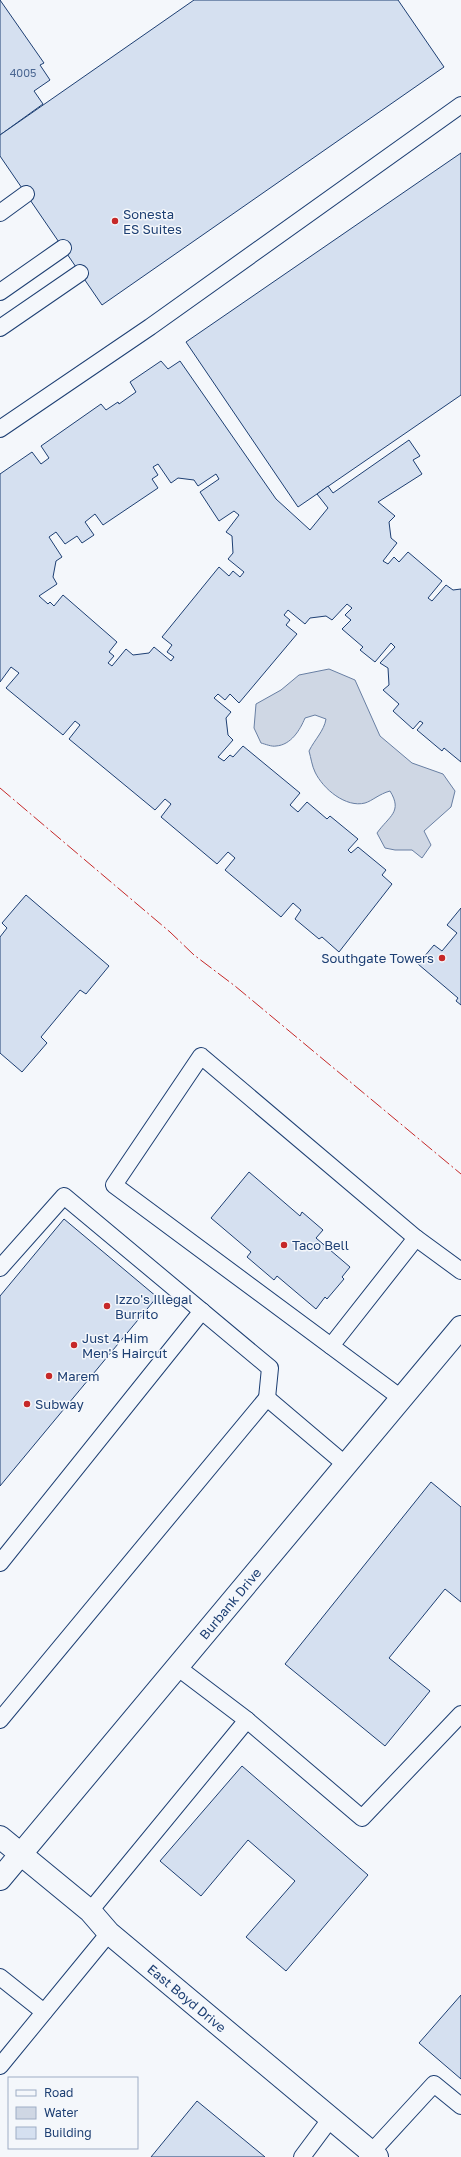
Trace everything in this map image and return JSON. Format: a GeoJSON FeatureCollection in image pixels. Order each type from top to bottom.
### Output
{"type":"FeatureCollection","features":[{"type":"Feature","properties":{"kind":"main road","name":"Burbank Drive"},"geometry":{"type":"LineString","coordinates":[[0,1879],[461,1327]]}},
{"type":"Feature","properties":{"kind":"main road","name":"East Boyd Drive"},"geometry":{"type":"LineString","coordinates":[[0,1837],[90,1911],[109,1933],[331,2118],[371,2155]]}},
{"type":"Feature","properties":{"kind":"lane"},"geometry":{"type":"LineString","coordinates":[[0,429],[150,327],[461,106]]}},
{"type":"Feature","properties":{"kind":"lane"},"geometry":{"type":"LineString","coordinates":[[0,213],[26,194]]}},
{"type":"Feature","properties":{"kind":"lane"},"geometry":{"type":"LineString","coordinates":[[0,292],[62,248]]}},
{"type":"Feature","properties":{"kind":"lane"},"geometry":{"type":"LineString","coordinates":[[0,328],[80,273]]}},
{"type":"Feature","properties":{"kind":"lane"},"geometry":{"type":"LineString","coordinates":[[401,1398],[114,1185],[201,1056],[416,1238],[461,1271]]}},
{"type":"Feature","properties":{"kind":"lane"},"geometry":{"type":"LineString","coordinates":[[0,1268],[64,1196],[270,1368],[267,1398],[0,1720]]}},
{"type":"Feature","properties":{"kind":"lane"},"geometry":{"type":"LineString","coordinates":[[331,1346],[416,1238]]}},
{"type":"Feature","properties":{"kind":"lane"},"geometry":{"type":"LineString","coordinates":[[0,1563],[202,1311]]}},
{"type":"Feature","properties":{"kind":"lane"},"geometry":{"type":"LineString","coordinates":[[267,1398],[346,1465]]}},
{"type":"Feature","properties":{"kind":"lane"},"geometry":{"type":"LineString","coordinates":[[177,1667],[247,1720],[362,1818],[459,1721]]}},
{"type":"Feature","properties":{"kind":"lane"},"geometry":{"type":"LineString","coordinates":[[90,1911],[247,1720]]}},
{"type":"Feature","properties":{"kind":"lane"},"geometry":{"type":"LineString","coordinates":[[0,2066],[109,1933]]}},
{"type":"Feature","properties":{"kind":"lane"},"geometry":{"type":"LineString","coordinates":[[0,1977],[44,2012]]}},
{"type":"Feature","properties":{"kind":"lane"},"geometry":{"type":"LineString","coordinates":[[371,2155],[434,2084],[461,2106]]}},
{"type":"Feature","properties":{"kind":"lane"},"geometry":{"type":"LineString","coordinates":[[302,2157],[331,2118]]}},
{"type":"Feature","properties":{"kind":"water"},"geometry":{"type":"Polygon","coordinates":[[[329,669],[355,680],[380,736],[412,763],[443,774],[455,791],[451,807],[424,831],[431,845],[422,858],[412,850],[395,850],[385,848],[377,833],[393,814],[395,809],[394,798],[390,791],[365,803],[350,803],[329,791],[319,778],[313,767],[309,751],[321,731],[326,719],[315,715],[305,718],[294,736],[286,743],[281,745],[273,746],[261,743],[254,728],[256,704],[281,690],[299,675],[329,669]]]}},
{"type":"Feature","properties":{"kind":"building"},"geometry":{"type":"Polygon","coordinates":[[[0,0],[44,63],[40,65],[50,80],[34,91],[43,104],[0,135],[0,0]]]}},
{"type":"Feature","properties":{"kind":"building","name":"Sonesta ES Suites"},"geometry":{"type":"Polygon","coordinates":[[[194,0],[398,0],[444,67],[102,305],[0,156],[0,135],[194,0]]]}},
{"type":"Feature","properties":{"kind":"building"},"geometry":{"type":"Polygon","coordinates":[[[461,153],[461,395],[298,507],[186,342],[461,153]]]}},
{"type":"Feature","properties":{"kind":"building"},"geometry":{"type":"Polygon","coordinates":[[[161,361],[168,369],[180,361],[276,499],[310,530],[328,508],[317,494],[328,486],[333,493],[409,440],[420,456],[413,460],[422,474],[378,502],[395,516],[389,522],[391,538],[397,543],[383,561],[388,564],[394,557],[399,562],[408,552],[442,581],[428,598],[432,601],[446,585],[453,590],[461,589],[461,762],[444,748],[442,751],[417,730],[423,723],[420,721],[413,729],[393,711],[399,704],[383,690],[389,685],[388,668],[380,663],[395,647],[391,643],[375,662],[360,650],[363,647],[342,629],[351,620],[345,615],[352,608],[347,604],[332,620],[326,616],[310,618],[305,624],[288,610],[284,615],[290,620],[286,625],[297,634],[239,703],[230,694],[225,700],[218,694],[214,698],[231,712],[226,718],[228,735],[233,740],[218,757],[224,761],[230,755],[233,757],[243,746],[300,793],[290,805],[298,812],[307,802],[327,819],[330,816],[358,839],[348,850],[351,853],[358,847],[386,870],[382,875],[392,884],[339,952],[322,937],[319,939],[295,919],[301,910],[293,903],[281,917],[225,870],[235,858],[228,852],[217,864],[161,817],[171,804],[165,799],[155,810],[69,739],[80,725],[75,721],[63,735],[6,688],[19,673],[11,667],[0,682],[0,474],[32,452],[41,464],[49,458],[41,446],[101,404],[106,410],[118,402],[119,404],[136,392],[130,382],[161,361]],[[158,464],[153,467],[158,475],[152,479],[158,488],[103,525],[95,514],[85,522],[94,535],[82,543],[77,536],[65,544],[56,532],[49,537],[62,557],[56,561],[53,577],[57,584],[39,596],[48,604],[50,602],[54,606],[63,595],[117,642],[109,652],[114,656],[108,663],[112,666],[126,649],[133,655],[149,653],[154,647],[171,661],[174,657],[167,652],[172,645],[162,637],[219,567],[229,576],[233,571],[240,577],[244,572],[228,559],[233,553],[232,536],[226,532],[239,515],[234,511],[219,521],[200,492],[219,479],[216,474],[198,486],[194,480],[178,478],[171,483],[158,464]]]}},
{"type":"Feature","properties":{"kind":"building"},"geometry":{"type":"Polygon","coordinates":[[[26,895],[109,966],[86,994],[80,990],[41,1037],[47,1043],[22,1072],[0,1053],[0,937],[7,928],[2,923],[26,895]]]}},
{"type":"Feature","properties":{"kind":"building","name":"Southgate Towers"},"geometry":{"type":"Polygon","coordinates":[[[461,908],[461,1005],[456,1001],[458,998],[418,964],[434,945],[442,951],[457,933],[447,925],[461,908]]]}},
{"type":"Feature","properties":{"kind":"building","name":"Taco Bell"},"geometry":{"type":"Polygon","coordinates":[[[249,1172],[300,1216],[302,1212],[323,1230],[316,1238],[350,1267],[342,1277],[344,1279],[327,1299],[325,1297],[316,1309],[277,1276],[274,1280],[247,1257],[251,1252],[211,1218],[249,1172]]]}},
{"type":"Feature","properties":{"kind":"building"},"geometry":{"type":"Polygon","coordinates":[[[64,1219],[157,1297],[0,1486],[0,1296],[64,1219]]]}},
{"type":"Feature","properties":{"kind":"building"},"geometry":{"type":"Polygon","coordinates":[[[431,1482],[461,1507],[461,1602],[445,1589],[389,1658],[430,1691],[385,1746],[285,1664],[431,1482]]]}},
{"type":"Feature","properties":{"kind":"building"},"geometry":{"type":"Polygon","coordinates":[[[242,1766],[368,1875],[286,1971],[246,1937],[295,1881],[248,1840],[201,1896],[160,1861],[242,1766]]]}},
{"type":"Feature","properties":{"kind":"building"},"geometry":{"type":"Polygon","coordinates":[[[461,1995],[461,2079],[419,2043],[461,1995]]]}},
{"type":"Feature","properties":{"kind":"building"},"geometry":{"type":"Polygon","coordinates":[[[197,2101],[265,2157],[151,2157],[197,2101]]]}},
{"type":"Feature","properties":{"kind":"power"},"geometry":{"type":"LineString","coordinates":[[0,788],[170,932],[194,955],[235,986],[461,1174]]}},
{"type":"Feature","properties":{"kind":"place","name":"Sonesta ES Suites"},"geometry":{"type":"Point","coordinates":[115,221]}},
{"type":"Feature","properties":{"kind":"place","name":"Southgate Towers"},"geometry":{"type":"Point","coordinates":[442,958]}},
{"type":"Feature","properties":{"kind":"place","name":"Taco Bell"},"geometry":{"type":"Point","coordinates":[284,1245]}},
{"type":"Feature","properties":{"kind":"place","name":"Izzo's Illegal Burrito"},"geometry":{"type":"Point","coordinates":[107,1306]}},
{"type":"Feature","properties":{"kind":"place","name":"Just 4 Him Men's Haircut"},"geometry":{"type":"Point","coordinates":[74,1345]}},
{"type":"Feature","properties":{"kind":"place","name":"Marem"},"geometry":{"type":"Point","coordinates":[49,1376]}},
{"type":"Feature","properties":{"kind":"place","name":"Subway"},"geometry":{"type":"Point","coordinates":[27,1404]}}]}
